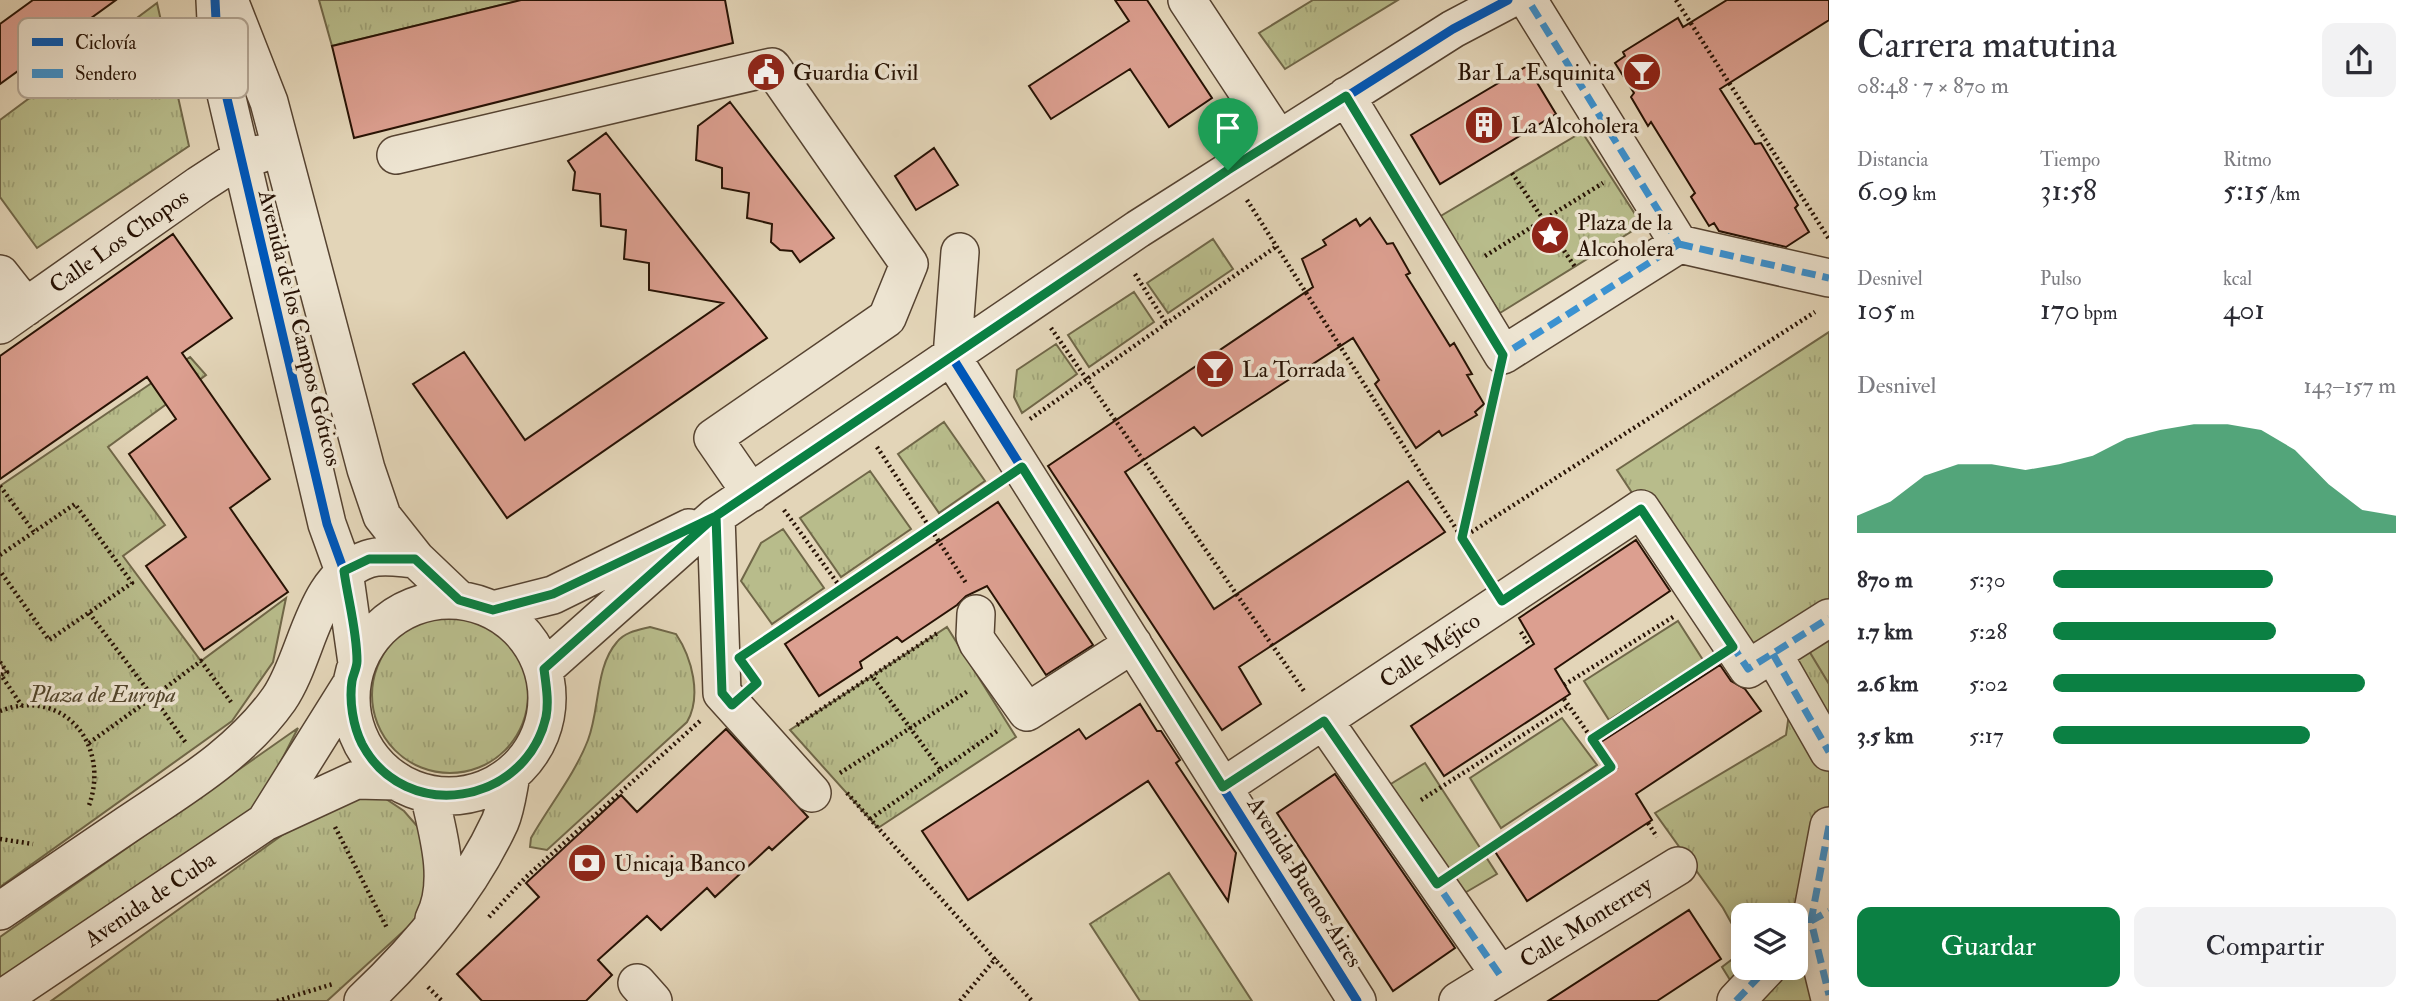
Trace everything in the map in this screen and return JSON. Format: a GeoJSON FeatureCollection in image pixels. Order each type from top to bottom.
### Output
{"type":"FeatureCollection","features":[{"type":"Feature","properties":{"kind":"street","name":"Avenida de los Campos Góticos"},"geometry":{"type":"LineString","coordinates":[[215,0],[216,18]]}},
{"type":"Feature","properties":{"kind":"street","name":"Avenida de los Campos Góticos"},"geometry":{"type":"LineString","coordinates":[[229,0],[236,18]]}},
{"type":"Feature","properties":{"kind":"street"},"geometry":{"type":"LineString","coordinates":[[1187,0],[1278,138]]}},
{"type":"Feature","properties":{"kind":"street"},"geometry":{"type":"LineString","coordinates":[[544,669],[716,516],[1228,170],[1453,29],[1508,0]]}},
{"type":"Feature","properties":{"kind":"street"},"geometry":{"type":"LineString","coordinates":[[1528,0],[1679,244],[1824,294]]}},
{"type":"Feature","properties":{"kind":"street","name":"Avenida de los Campos Góticos"},"geometry":{"type":"LineString","coordinates":[[248,48],[269,102],[366,470],[382,516],[415,559],[476,605]]}},
{"type":"Feature","properties":{"kind":"street"},"geometry":{"type":"LineString","coordinates":[[396,155],[772,66],[909,264],[887,318],[713,438],[758,488]]}},
{"type":"Feature","properties":{"kind":"street"},"geometry":{"type":"LineString","coordinates":[[1346,96],[1503,355],[1679,244]]}},
{"type":"Feature","properties":{"kind":"street","name":"Avenida de los Campos Góticos"},"geometry":{"type":"LineString","coordinates":[[226,98],[327,524],[344,571],[355,673]]}},
{"type":"Feature","properties":{"kind":"street"},"geometry":{"type":"LineString","coordinates":[[239,159],[281,150]]}},
{"type":"Feature","properties":{"kind":"street","name":"Calle Los Chopos"},"geometry":{"type":"LineString","coordinates":[[13,316],[239,159]]}},
{"type":"Feature","properties":{"kind":"street"},"geometry":{"type":"LineString","coordinates":[[952,357],[960,252]]}},
{"type":"Feature","properties":{"kind":"street"},"geometry":{"type":"LineString","coordinates":[[0,274],[13,316]]}},
{"type":"Feature","properties":{"kind":"street","name":"Avenida Buenos Aires"},"geometry":{"type":"LineString","coordinates":[[952,357],[1357,1001]]}},
{"type":"Feature","properties":{"kind":"street","name":"Calle Méjico"},"geometry":{"type":"LineString","coordinates":[[1223,787],[1641,509],[1748,669],[1829,618]]}},
{"type":"Feature","properties":{"kind":"street"},"geometry":{"type":"LineString","coordinates":[[476,605],[517,627],[530,642],[544,669],[548,698],[546,718],[528,758],[511,775],[478,792],[449,796],[413,787],[378,766],[362,743],[352,712],[355,673],[366,646],[384,625],[406,610],[430,602],[476,605],[553,594],[716,516]]}},
{"type":"Feature","properties":{"kind":"street"},"geometry":{"type":"LineString","coordinates":[[716,516],[722,693],[732,705],[829,786]]}},
{"type":"Feature","properties":{"kind":"street"},"geometry":{"type":"LineString","coordinates":[[313,622],[327,524]]}},
{"type":"Feature","properties":{"kind":"street"},"geometry":{"type":"LineString","coordinates":[[0,911],[206,772],[256,726],[279,698],[293,674],[327,593],[344,571],[376,558],[415,559]]}},
{"type":"Feature","properties":{"kind":"street"},"geometry":{"type":"LineString","coordinates":[[965,612],[978,643],[1027,712],[1133,644]]}},
{"type":"Feature","properties":{"kind":"street"},"geometry":{"type":"LineString","coordinates":[[1773,654],[1829,752]]}},
{"type":"Feature","properties":{"kind":"street","name":"Avenida de Cuba"},"geometry":{"type":"LineString","coordinates":[[265,822],[355,673]]}},
{"type":"Feature","properties":{"kind":"street"},"geometry":{"type":"LineString","coordinates":[[1324,721],[1500,975]]}},
{"type":"Feature","properties":{"kind":"street"},"geometry":{"type":"LineString","coordinates":[[363,1001],[415,950],[469,877],[501,820],[511,775]]}},
{"type":"Feature","properties":{"kind":"street","name":"Avenida de Cuba"},"geometry":{"type":"LineString","coordinates":[[0,1000],[265,822],[356,780],[413,787]]}},
{"type":"Feature","properties":{"kind":"street"},"geometry":{"type":"LineString","coordinates":[[413,787],[439,839],[442,905],[415,950]]}},
{"type":"Feature","properties":{"kind":"street"},"geometry":{"type":"LineString","coordinates":[[1829,826],[1812,923],[1829,995]]}},
{"type":"Feature","properties":{"kind":"street","name":"Calle Monterrey"},"geometry":{"type":"LineString","coordinates":[[1458,1001],[1678,866]]}},
{"type":"Feature","properties":{"kind":"street"},"geometry":{"type":"LineString","coordinates":[[1736,1001],[1756,980]]}},
{"type":"Feature","properties":{"kind":"path"},"geometry":{"type":"LineString","coordinates":[[1676,0],[1829,239]]}},
{"type":"Feature","properties":{"kind":"path"},"geometry":{"type":"LineString","coordinates":[[1455,275],[1631,166]]}},
{"type":"Feature","properties":{"kind":"path"},"geometry":{"type":"LineString","coordinates":[[1228,170],[1502,601]]}},
{"type":"Feature","properties":{"kind":"path"},"geometry":{"type":"LineString","coordinates":[[1512,173],[1595,297]]}},
{"type":"Feature","properties":{"kind":"path"},"geometry":{"type":"LineString","coordinates":[[1115,244],[1167,323]]}},
{"type":"Feature","properties":{"kind":"path"},"geometry":{"type":"LineString","coordinates":[[751,650],[930,529],[1087,379],[1277,246]]}},
{"type":"Feature","properties":{"kind":"path"},"geometry":{"type":"LineString","coordinates":[[1462,538],[1824,294]]}},
{"type":"Feature","properties":{"kind":"path"},"geometry":{"type":"LineString","coordinates":[[1032,301],[1324,721]]}},
{"type":"Feature","properties":{"kind":"path"},"geometry":{"type":"LineString","coordinates":[[1462,538],[1503,355]]}},
{"type":"Feature","properties":{"kind":"path"},"geometry":{"type":"LineString","coordinates":[[790,730],[965,612],[930,529],[859,419]]}},
{"type":"Feature","properties":{"kind":"path"},"geometry":{"type":"LineString","coordinates":[[0,486],[34,532]]}},
{"type":"Feature","properties":{"kind":"path"},"geometry":{"type":"LineString","coordinates":[[758,488],[841,588]]}},
{"type":"Feature","properties":{"kind":"path"},"geometry":{"type":"LineString","coordinates":[[0,555],[75,504],[132,583],[49,640],[0,571]]}},
{"type":"Feature","properties":{"kind":"path"},"geometry":{"type":"LineString","coordinates":[[1564,685],[1701,600]]}},
{"type":"Feature","properties":{"kind":"path"},"geometry":{"type":"LineString","coordinates":[[89,613],[206,772]]}},
{"type":"Feature","properties":{"kind":"path"},"geometry":{"type":"LineString","coordinates":[[933,635],[940,646]]}},
{"type":"Feature","properties":{"kind":"path"},"geometry":{"type":"LineString","coordinates":[[1592,739],[1733,647]]}},
{"type":"Feature","properties":{"kind":"path"},"geometry":{"type":"LineString","coordinates":[[89,743],[201,661],[238,713],[256,726]]}},
{"type":"Feature","properties":{"kind":"path"},"geometry":{"type":"LineString","coordinates":[[0,662],[6,672],[1,675],[23,706]]}},
{"type":"Feature","properties":{"kind":"path"},"geometry":{"type":"LineString","coordinates":[[872,676],[941,769]]}},
{"type":"Feature","properties":{"kind":"path"},"geometry":{"type":"LineString","coordinates":[[961,679],[976,701]]}},
{"type":"Feature","properties":{"kind":"path"},"geometry":{"type":"LineString","coordinates":[[969,690],[829,786],[870,819],[1032,1001]]}},
{"type":"Feature","properties":{"kind":"path"},"geometry":{"type":"LineString","coordinates":[[1437,884],[1612,768],[1564,698]]}},
{"type":"Feature","properties":{"kind":"path"},"geometry":{"type":"LineString","coordinates":[[0,711],[34,705],[57,712],[76,725],[89,743],[96,766],[95,789],[87,810]]}},
{"type":"Feature","properties":{"kind":"path"},"geometry":{"type":"LineString","coordinates":[[480,926],[525,878],[699,722],[732,705]]}},
{"type":"Feature","properties":{"kind":"path"},"geometry":{"type":"LineString","coordinates":[[1392,818],[1568,706]]}},
{"type":"Feature","properties":{"kind":"path"},"geometry":{"type":"LineString","coordinates":[[870,819],[998,733],[990,722]]}},
{"type":"Feature","properties":{"kind":"path"},"geometry":{"type":"LineString","coordinates":[[319,796],[415,950]]}},
{"type":"Feature","properties":{"kind":"path"},"geometry":{"type":"LineString","coordinates":[[0,839],[29,845],[41,842]]}},
{"type":"Feature","properties":{"kind":"path"},"geometry":{"type":"LineString","coordinates":[[960,1001],[996,958]]}},
{"type":"Feature","properties":{"kind":"green space"},"geometry":{"type":"Polygon","coordinates":[[[319,0],[521,0],[332,46],[319,0]]]}},
{"type":"Feature","properties":{"kind":"green space"},"geometry":{"type":"Polygon","coordinates":[[[1313,0],[1398,0],[1285,69],[1259,33],[1313,0]]]}},
{"type":"Feature","properties":{"kind":"green space"},"geometry":{"type":"Polygon","coordinates":[[[157,3],[160,18],[137,18],[157,3]]]}},
{"type":"Feature","properties":{"kind":"green space"},"geometry":{"type":"Polygon","coordinates":[[[30,98],[178,98],[189,146],[37,248],[0,197],[0,120],[30,98]]]}},
{"type":"Feature","properties":{"kind":"green space"},"geometry":{"type":"Polygon","coordinates":[[[1582,132],[1642,225],[1500,313],[1439,217],[1582,132]]]}},
{"type":"Feature","properties":{"kind":"green space"},"geometry":{"type":"Polygon","coordinates":[[[1213,239],[1233,269],[1168,313],[1147,283],[1213,239]]]}},
{"type":"Feature","properties":{"kind":"green space"},"geometry":{"type":"Polygon","coordinates":[[[1134,292],[1154,322],[1089,367],[1068,335],[1134,292]]]}},
{"type":"Feature","properties":{"kind":"green space"},"geometry":{"type":"Polygon","coordinates":[[[1829,332],[1829,1001],[1733,1001],[1740,996],[1722,967],[1731,960],[1731,980],[1808,980],[1808,903],[1731,903],[1731,922],[1655,813],[1786,735],[1800,637],[1748,669],[1617,470],[1829,332]]]}},
{"type":"Feature","properties":{"kind":"green space"},"geometry":{"type":"Polygon","coordinates":[[[1056,344],[1077,374],[1022,413],[1014,397],[1017,370],[1056,344]]]}},
{"type":"Feature","properties":{"kind":"green space","name":"Plaza de Europa"},"geometry":{"type":"Polygon","coordinates":[[[190,357],[206,375],[108,447],[165,525],[123,556],[201,661],[286,598],[273,662],[232,721],[0,887],[0,676],[6,672],[0,662],[0,486],[190,357]]]}},
{"type":"Feature","properties":{"kind":"green space"},"geometry":{"type":"Polygon","coordinates":[[[944,422],[985,481],[939,513],[898,454],[944,422]]]}},
{"type":"Feature","properties":{"kind":"green space"},"geometry":{"type":"Polygon","coordinates":[[[870,471],[911,529],[841,577],[800,518],[870,471]]]}},
{"type":"Feature","properties":{"kind":"green space"},"geometry":{"type":"Polygon","coordinates":[[[783,529],[824,588],[772,624],[741,581],[761,543],[783,529]]]}},
{"type":"Feature","properties":{"kind":"green space"},"geometry":{"type":"Polygon","coordinates":[[[450,617],[480,623],[505,640],[522,665],[528,695],[522,725],[505,750],[480,767],[450,773],[420,767],[395,750],[378,725],[372,695],[378,665],[395,640],[420,623],[450,617]]]}},
{"type":"Feature","properties":{"kind":"green space"},"geometry":{"type":"Polygon","coordinates":[[[1829,618],[1829,684],[1800,636],[1829,618]]]}},
{"type":"Feature","properties":{"kind":"green space"},"geometry":{"type":"Polygon","coordinates":[[[1678,621],[1703,660],[1609,720],[1584,681],[1678,621]]]}},
{"type":"Feature","properties":{"kind":"green space"},"geometry":{"type":"Polygon","coordinates":[[[650,627],[676,634],[687,654],[693,677],[694,701],[687,722],[547,850],[530,847],[531,838],[583,753],[592,728],[601,676],[610,652],[624,636],[650,627]]]}},
{"type":"Feature","properties":{"kind":"green space"},"geometry":{"type":"Polygon","coordinates":[[[947,627],[1016,737],[878,828],[790,730],[947,627]]]}},
{"type":"Feature","properties":{"kind":"green space"},"geometry":{"type":"Polygon","coordinates":[[[1562,718],[1597,765],[1501,828],[1470,778],[1562,718]]]}},
{"type":"Feature","properties":{"kind":"green space"},"geometry":{"type":"Polygon","coordinates":[[[298,728],[252,818],[0,987],[0,937],[298,728]]]}},
{"type":"Feature","properties":{"kind":"green space"},"geometry":{"type":"Polygon","coordinates":[[[1425,763],[1497,874],[1439,908],[1368,798],[1425,763]]]}},
{"type":"Feature","properties":{"kind":"green space"},"geometry":{"type":"Polygon","coordinates":[[[359,793],[383,797],[404,811],[424,834],[427,878],[419,917],[327,1001],[51,1001],[299,823],[359,793]]]}},
{"type":"Feature","properties":{"kind":"green space"},"geometry":{"type":"Polygon","coordinates":[[[1169,873],[1252,1001],[1140,1001],[1090,924],[1169,873]]]}},
{"type":"Feature","properties":{"kind":"building"},"geometry":{"type":"Polygon","coordinates":[[[33,0],[116,0],[91,18],[18,18],[18,71],[0,84],[0,24],[33,0]]]}},
{"type":"Feature","properties":{"kind":"building"},"geometry":{"type":"Polygon","coordinates":[[[521,0],[725,0],[733,43],[354,138],[332,46],[521,0]]]}},
{"type":"Feature","properties":{"kind":"building"},"geometry":{"type":"Polygon","coordinates":[[[1115,0],[1147,0],[1212,98],[1169,127],[1130,69],[1051,119],[1029,86],[1129,21],[1115,0]]]}},
{"type":"Feature","properties":{"kind":"building"},"geometry":{"type":"Polygon","coordinates":[[[1727,0],[1829,0],[1829,20],[1720,89],[1755,144],[1761,143],[1798,205],[1795,208],[1809,232],[1786,247],[1719,231],[1714,223],[1709,226],[1691,197],[1695,193],[1651,122],[1648,126],[1631,97],[1634,93],[1615,63],[1625,56],[1623,52],[1678,18],[1683,27],[1727,0]]]}},
{"type":"Feature","properties":{"kind":"building","name":"La Alcoholera"},"geometry":{"type":"Polygon","coordinates":[[[1527,66],[1556,114],[1440,184],[1411,135],[1527,66]]]}},
{"type":"Feature","properties":{"kind":"building"},"geometry":{"type":"Polygon","coordinates":[[[730,102],[834,238],[800,262],[792,251],[780,250],[771,242],[772,224],[747,218],[749,193],[722,188],[722,168],[696,160],[698,126],[730,102]]]}},
{"type":"Feature","properties":{"kind":"building"},"geometry":{"type":"Polygon","coordinates":[[[606,133],[767,338],[507,518],[413,384],[464,352],[525,440],[723,303],[649,290],[649,263],[624,259],[626,230],[601,226],[600,194],[573,190],[575,172],[568,161],[606,133]]]}},
{"type":"Feature","properties":{"kind":"building"},"geometry":{"type":"Polygon","coordinates":[[[934,148],[958,185],[916,210],[895,176],[934,148]]]}},
{"type":"Feature","properties":{"kind":"building"},"geometry":{"type":"Polygon","coordinates":[[[1370,218],[1387,244],[1393,243],[1410,273],[1406,275],[1450,346],[1454,343],[1472,374],[1467,375],[1484,404],[1475,412],[1477,415],[1442,436],[1439,431],[1416,448],[1375,384],[1379,380],[1353,338],[1202,436],[1194,427],[1125,472],[1214,609],[1408,481],[1445,532],[1239,667],[1261,704],[1222,730],[1048,466],[1313,287],[1302,259],[1326,245],[1323,240],[1356,219],[1360,226],[1370,218]]]}},
{"type":"Feature","properties":{"kind":"building"},"geometry":{"type":"Polygon","coordinates":[[[173,234],[232,318],[182,353],[270,479],[230,508],[288,592],[204,650],[146,566],[186,537],[129,454],[176,419],[147,377],[0,479],[0,356],[173,234]]]}},
{"type":"Feature","properties":{"kind":"building"},"geometry":{"type":"Polygon","coordinates":[[[998,502],[1093,645],[1046,675],[987,586],[966,596],[902,642],[897,637],[860,662],[862,668],[819,696],[785,644],[998,502]]]}},
{"type":"Feature","properties":{"kind":"building"},"geometry":{"type":"Polygon","coordinates":[[[1636,540],[1670,591],[1555,669],[1570,694],[1444,776],[1411,726],[1534,644],[1519,618],[1636,540]]]}},
{"type":"Feature","properties":{"kind":"building"},"geometry":{"type":"Polygon","coordinates":[[[1720,665],[1731,681],[1745,689],[1761,711],[1636,794],[1652,820],[1527,901],[1494,850],[1617,768],[1601,742],[1720,665]]]}},
{"type":"Feature","properties":{"kind":"building"},"geometry":{"type":"Polygon","coordinates":[[[1140,704],[1180,760],[1176,763],[1236,853],[1228,901],[1148,781],[968,900],[922,831],[1079,729],[1086,739],[1140,704]]]}},
{"type":"Feature","properties":{"kind":"building"},"geometry":{"type":"Polygon","coordinates":[[[726,729],[808,817],[772,850],[769,847],[715,897],[707,888],[661,930],[647,916],[598,960],[612,975],[586,1001],[482,1001],[457,974],[539,897],[526,883],[621,795],[637,812],[726,729]]]}},
{"type":"Feature","properties":{"kind":"building"},"geometry":{"type":"Polygon","coordinates":[[[1335,774],[1455,948],[1393,991],[1277,813],[1335,774]]]}},
{"type":"Feature","properties":{"kind":"building"},"geometry":{"type":"Polygon","coordinates":[[[1689,910],[1721,959],[1657,1001],[1548,1001],[1689,910]]]}},
{"type":"Feature","properties":{"kind":"marked path"},"geometry":{"type":"LineString","coordinates":[[1346,96],[1503,355],[1679,244],[1528,0]]}},
{"type":"Feature","properties":{"kind":"marked path"},"geometry":{"type":"LineString","coordinates":[[1679,244],[1829,278]]}},
{"type":"Feature","properties":{"kind":"marked path"},"geometry":{"type":"LineString","coordinates":[[1618,523],[1641,509],[1748,669],[1829,618]]}},
{"type":"Feature","properties":{"kind":"marked path"},"geometry":{"type":"LineString","coordinates":[[1773,654],[1829,752]]}},
{"type":"Feature","properties":{"kind":"marked path"},"geometry":{"type":"LineString","coordinates":[[1324,721],[1500,975]]}},
{"type":"Feature","properties":{"kind":"marked path"},"geometry":{"type":"LineString","coordinates":[[1829,826],[1811,921],[1829,995]]}},
{"type":"Feature","properties":{"kind":"marked path"},"geometry":{"type":"LineString","coordinates":[[1808,924],[1829,911]]}},
{"type":"Feature","properties":{"kind":"marked path"},"geometry":{"type":"LineString","coordinates":[[1736,1001],[1756,980]]}},
{"type":"Feature","properties":{"kind":"cycle path"},"geometry":{"type":"LineString","coordinates":[[215,0],[216,18]]}},
{"type":"Feature","properties":{"kind":"cycle path"},"geometry":{"type":"LineString","coordinates":[[544,669],[716,516],[1138,229],[1453,29],[1508,0]]}},
{"type":"Feature","properties":{"kind":"cycle path"},"geometry":{"type":"LineString","coordinates":[[227,98],[327,524],[344,571],[357,663]]}},
{"type":"Feature","properties":{"kind":"cycle path"},"geometry":{"type":"LineString","coordinates":[[952,357],[1357,1001]]}},
{"type":"Feature","properties":{"kind":"place","name":"Guardia Civil"},"geometry":{"type":"Point","coordinates":[766,72]}},
{"type":"Feature","properties":{"kind":"place","name":"Bar La Esquinita"},"geometry":{"type":"Point","coordinates":[1642,72]}},
{"type":"Feature","properties":{"kind":"place","name":"La Alcoholera"},"geometry":{"type":"Point","coordinates":[1484,125]}},
{"type":"Feature","properties":{"kind":"place","name":"Plaza de la Alcoholera"},"geometry":{"type":"Point","coordinates":[1550,235]}},
{"type":"Feature","properties":{"kind":"place","name":"La Torrada"},"geometry":{"type":"Point","coordinates":[1215,369]}},
{"type":"Feature","properties":{"kind":"place","name":"Unicaja Banco"},"geometry":{"type":"Point","coordinates":[587,863]}},
{"type":"Feature","properties":{"kind":"route"},"geometry":{"type":"LineString","coordinates":[[1228,170],[716,516],[553,594],[493,610],[459,600],[415,559],[383,556],[369,559],[344,571],[358,663],[352,683],[352,712],[362,743],[378,766],[397,781],[429,794],[449,796],[478,792],[511,775],[528,758],[546,718],[548,698],[544,669],[716,516],[722,693],[732,705],[757,683],[739,658],[1022,467],[1223,787],[1324,721],[1437,884],[1611,767],[1592,739],[1733,647],[1641,509],[1502,601],[1462,538],[1503,355],[1346,96],[1228,170]]}}]}
